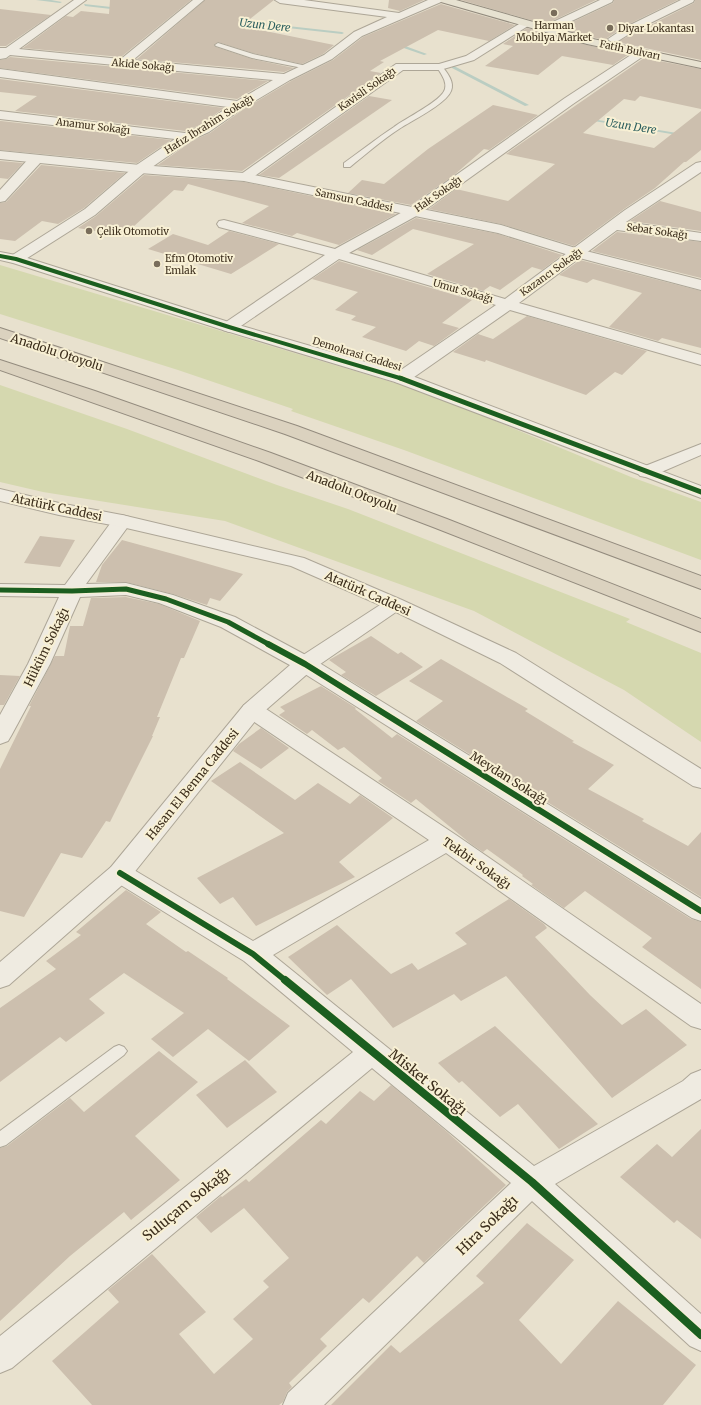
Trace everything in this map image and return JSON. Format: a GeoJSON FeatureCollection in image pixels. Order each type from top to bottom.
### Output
{"type":"FeatureCollection","features":[{"type":"Feature","properties":{"kind":"highway","name":"Anadolu Otoyolu"},"geometry":{"type":"LineString","coordinates":[[0,333],[127,374],[291,430],[701,583]]}},
{"type":"Feature","properties":{"kind":"highway","name":"Anadolu Otoyolu"},"geometry":{"type":"LineString","coordinates":[[0,365],[118,404],[234,445],[701,626]]}},
{"type":"Feature","properties":{"kind":"main road","name":"Fatih Bulvarı"},"geometry":{"type":"LineString","coordinates":[[445,0],[524,24],[641,53],[701,65]]}},
{"type":"Feature","properties":{"kind":"main road","name":"Fatih Bulvarı"},"geometry":{"type":"LineString","coordinates":[[474,0],[614,39],[701,56]]}},
{"type":"Feature","properties":{"kind":"street"},"geometry":{"type":"LineString","coordinates":[[3,54],[81,0]]}},
{"type":"Feature","properties":{"kind":"street"},"geometry":{"type":"LineString","coordinates":[[123,63],[199,0]]}},
{"type":"Feature","properties":{"kind":"street"},"geometry":{"type":"LineString","coordinates":[[280,0],[402,16]]}},
{"type":"Feature","properties":{"kind":"street","name":"Hafız İbrahim Sokağı"},"geometry":{"type":"LineString","coordinates":[[16,259],[90,212],[140,169],[187,137],[205,129],[239,105],[286,78],[328,57],[358,34],[437,0]]}},
{"type":"Feature","properties":{"kind":"street"},"geometry":{"type":"LineString","coordinates":[[557,24],[608,0]]}},
{"type":"Feature","properties":{"kind":"street"},"geometry":{"type":"LineString","coordinates":[[614,39],[636,26],[689,0]]}},
{"type":"Feature","properties":{"kind":"street","name":"Kavisli Sokağı"},"geometry":{"type":"LineString","coordinates":[[244,177],[400,66],[440,67],[470,58],[524,24]]}},
{"type":"Feature","properties":{"kind":"street","name":"Hak Sokağı"},"geometry":{"type":"LineString","coordinates":[[229,327],[337,254],[413,212],[569,101],[641,53]]}},
{"type":"Feature","properties":{"kind":"street","name":"Akide Sokağı"},"geometry":{"type":"LineString","coordinates":[[3,54],[286,78]]}},
{"type":"Feature","properties":{"kind":"street"},"geometry":{"type":"LineString","coordinates":[[0,73],[239,105]]}},
{"type":"Feature","properties":{"kind":"street","name":"Anamur Sokağı"},"geometry":{"type":"LineString","coordinates":[[0,115],[187,137]]}},
{"type":"Feature","properties":{"kind":"street","name":"Samsun Caddesi"},"geometry":{"type":"LineString","coordinates":[[0,154],[140,169],[244,177],[501,229],[577,253],[701,285]]}},
{"type":"Feature","properties":{"kind":"street"},"geometry":{"type":"LineString","coordinates":[[0,198],[36,159]]}},
{"type":"Feature","properties":{"kind":"street","name":"Kazancı Sokağı"},"geometry":{"type":"LineString","coordinates":[[401,378],[508,304],[658,193],[701,166]]}},
{"type":"Feature","properties":{"kind":"street","name":"Umut Sokağı"},"geometry":{"type":"LineString","coordinates":[[224,224],[337,254],[701,360]]}},
{"type":"Feature","properties":{"kind":"street","name":"Sebat Sokağı"},"geometry":{"type":"LineString","coordinates":[[614,225],[701,237]]}},
{"type":"Feature","properties":{"kind":"street","name":"Demokrasi Caddesi"},"geometry":{"type":"LineString","coordinates":[[0,256],[16,259],[229,327],[401,378],[701,492]]}},
{"type":"Feature","properties":{"kind":"street"},"geometry":{"type":"LineString","coordinates":[[646,472],[701,449]]}},
{"type":"Feature","properties":{"kind":"street","name":"Atatürk Caddesi"},"geometry":{"type":"LineString","coordinates":[[0,495],[59,509],[122,521],[297,562],[395,604],[508,658],[701,780]]}},
{"type":"Feature","properties":{"kind":"street","name":"Hüküm Sokağı"},"geometry":{"type":"LineString","coordinates":[[0,736],[40,664],[72,591],[122,521]]}},
{"type":"Feature","properties":{"kind":"street","name":"Meydan Sokağı"},"geometry":{"type":"LineString","coordinates":[[0,590],[72,591],[126,589],[166,599],[228,622],[305,664],[701,911]]}},
{"type":"Feature","properties":{"kind":"street","name":"Hasan El Benna Caddesi"},"geometry":{"type":"LineString","coordinates":[[0,978],[120,874],[210,760],[252,710],[305,664],[395,604]]}},
{"type":"Feature","properties":{"kind":"street","name":"Tekbir Sokağı"},"geometry":{"type":"LineString","coordinates":[[252,710],[447,841],[701,1018]]}},
{"type":"Feature","properties":{"kind":"street"},"geometry":{"type":"LineString","coordinates":[[253,954],[447,841]]}},
{"type":"Feature","properties":{"kind":"street","name":"Misket Sokağı"},"geometry":{"type":"LineString","coordinates":[[120,874],[253,954],[532,1182],[701,1335]]}},
{"type":"Feature","properties":{"kind":"street","name":"Suluçam Sokağı"},"geometry":{"type":"LineString","coordinates":[[0,1356],[372,1052]]}},
{"type":"Feature","properties":{"kind":"street","name":"Hira Sokağı"},"geometry":{"type":"LineString","coordinates":[[300,1405],[532,1182],[693,1089],[701,1082]]}},
{"type":"Feature","properties":{"kind":"lane"},"geometry":{"type":"LineString","coordinates":[[218,45],[252,56],[308,67]]}},
{"type":"Feature","properties":{"kind":"lane"},"geometry":{"type":"LineString","coordinates":[[347,165],[396,128],[422,113],[446,95],[449,82],[440,67]]}},
{"type":"Feature","properties":{"kind":"lane"},"geometry":{"type":"LineString","coordinates":[[0,1140],[119,1051]]}},
{"type":"Feature","properties":{"kind":"green space"},"geometry":{"type":"Polygon","coordinates":[[[0,265],[425,392],[631,477],[701,502],[701,560],[404,450],[291,411],[293,409],[178,370],[0,314],[0,265]]]}},
{"type":"Feature","properties":{"kind":"green space"},"geometry":{"type":"Polygon","coordinates":[[[0,385],[127,429],[277,485],[348,509],[630,619],[626,622],[701,653],[701,742],[624,690],[474,611],[225,521],[43,492],[0,482],[0,385]]]}},
{"type":"Feature","properties":{"kind":"building"},"geometry":{"type":"Polygon","coordinates":[[[110,0],[191,0],[121,57],[23,48],[66,16],[73,17],[81,11],[109,14],[110,0]]]}},
{"type":"Feature","properties":{"kind":"building"},"geometry":{"type":"Polygon","coordinates":[[[205,0],[274,0],[241,26],[334,45],[323,54],[302,64],[253,53],[218,42],[214,45],[252,59],[294,68],[284,72],[137,59],[205,0]]]}},
{"type":"Feature","properties":{"kind":"building"},"geometry":{"type":"Polygon","coordinates":[[[389,0],[424,0],[400,11],[388,8],[389,0]]]}},
{"type":"Feature","properties":{"kind":"building"},"geometry":{"type":"Polygon","coordinates":[[[461,0],[596,0],[552,21],[551,26],[461,0]]]}},
{"type":"Feature","properties":{"kind":"building"},"geometry":{"type":"Polygon","coordinates":[[[614,0],[678,0],[625,26],[607,38],[607,41],[558,28],[613,3],[614,0]]]}},
{"type":"Feature","properties":{"kind":"building"},"geometry":{"type":"Polygon","coordinates":[[[695,0],[701,0],[701,60],[617,42],[694,3],[695,0]]]}},
{"type":"Feature","properties":{"kind":"building"},"geometry":{"type":"Polygon","coordinates":[[[441,4],[515,25],[489,41],[438,30],[380,61],[384,62],[370,71],[381,73],[242,171],[158,165],[192,141],[210,133],[244,109],[291,81],[333,60],[363,37],[441,4]]]}},
{"type":"Feature","properties":{"kind":"building"},"geometry":{"type":"Polygon","coordinates":[[[0,9],[51,15],[6,46],[0,46],[0,9]]]}},
{"type":"Feature","properties":{"kind":"building"},"geometry":{"type":"Polygon","coordinates":[[[527,28],[587,45],[629,54],[613,65],[562,56],[538,75],[485,66],[513,46],[503,44],[527,28]]]}},
{"type":"Feature","properties":{"kind":"building"},"geometry":{"type":"Polygon","coordinates":[[[10,57],[268,81],[237,99],[0,68],[0,60],[10,57]]]}},
{"type":"Feature","properties":{"kind":"building"},"geometry":{"type":"Polygon","coordinates":[[[644,58],[701,69],[701,109],[640,96],[635,101],[624,99],[583,133],[654,148],[701,111],[701,150],[684,162],[655,188],[574,246],[501,224],[429,209],[456,189],[508,201],[555,164],[506,154],[644,58]]]}},
{"type":"Feature","properties":{"kind":"building"},"geometry":{"type":"Polygon","coordinates":[[[0,79],[224,108],[200,125],[185,131],[15,111],[37,96],[0,92],[0,79]]]}},
{"type":"Feature","properties":{"kind":"building"},"geometry":{"type":"Polygon","coordinates":[[[369,96],[392,100],[279,178],[259,175],[369,96]]]}},
{"type":"Feature","properties":{"kind":"building"},"geometry":{"type":"Polygon","coordinates":[[[493,105],[538,115],[489,150],[484,149],[453,176],[411,205],[348,193],[362,180],[384,184],[428,149],[493,105]]]}},
{"type":"Feature","properties":{"kind":"building"},"geometry":{"type":"Polygon","coordinates":[[[0,121],[171,140],[137,163],[0,150],[0,121]]]}},
{"type":"Feature","properties":{"kind":"building"},"geometry":{"type":"Polygon","coordinates":[[[0,161],[23,163],[8,179],[0,178],[0,161]]]}},
{"type":"Feature","properties":{"kind":"building"},"geometry":{"type":"Polygon","coordinates":[[[41,165],[125,173],[84,208],[58,224],[42,221],[15,241],[0,239],[0,203],[6,202],[41,165]]]}},
{"type":"Feature","properties":{"kind":"building"},"geometry":{"type":"Polygon","coordinates":[[[144,175],[244,182],[396,214],[339,245],[297,233],[292,236],[242,223],[269,206],[188,184],[183,191],[174,190],[123,236],[78,228],[96,216],[144,175]]]}},
{"type":"Feature","properties":{"kind":"building"},"geometry":{"type":"Polygon","coordinates":[[[660,201],[701,212],[701,231],[630,221],[660,201]]]}},
{"type":"Feature","properties":{"kind":"building"},"geometry":{"type":"Polygon","coordinates":[[[416,218],[498,234],[562,255],[542,270],[532,267],[500,290],[490,286],[483,291],[427,274],[474,244],[413,229],[372,255],[357,250],[416,218]]]}},
{"type":"Feature","properties":{"kind":"building"},"geometry":{"type":"Polygon","coordinates":[[[229,231],[279,244],[231,274],[148,249],[173,234],[208,245],[229,231]]]}},
{"type":"Feature","properties":{"kind":"building"},"geometry":{"type":"Polygon","coordinates":[[[617,232],[701,242],[701,278],[592,251],[617,232]]]}},
{"type":"Feature","properties":{"kind":"building"},"geometry":{"type":"Polygon","coordinates":[[[580,260],[701,291],[701,348],[662,338],[658,341],[609,327],[642,293],[593,279],[587,283],[559,275],[580,260]]]}},
{"type":"Feature","properties":{"kind":"building"},"geometry":{"type":"Polygon","coordinates":[[[339,261],[472,300],[442,323],[459,328],[434,346],[419,341],[406,351],[362,337],[376,327],[351,320],[356,316],[335,310],[358,292],[312,279],[339,261]]]}},
{"type":"Feature","properties":{"kind":"building"},"geometry":{"type":"Polygon","coordinates":[[[527,316],[647,351],[622,375],[615,372],[586,395],[486,360],[485,362],[453,352],[478,334],[493,339],[527,316]]]}},
{"type":"Feature","properties":{"kind":"building"},"geometry":{"type":"Polygon","coordinates":[[[40,536],[75,540],[60,567],[24,563],[40,536]]]}},
{"type":"Feature","properties":{"kind":"building"},"geometry":{"type":"Polygon","coordinates":[[[122,540],[243,574],[220,601],[210,598],[207,605],[173,594],[126,582],[96,582],[102,565],[122,540]]]}},
{"type":"Feature","properties":{"kind":"building"},"geometry":{"type":"Polygon","coordinates":[[[126,597],[159,604],[200,621],[184,658],[181,658],[157,717],[160,717],[153,736],[110,822],[106,821],[82,858],[61,853],[24,917],[0,911],[0,769],[31,706],[29,706],[55,656],[64,656],[70,626],[83,626],[91,598],[126,597]]]}},
{"type":"Feature","properties":{"kind":"building"},"geometry":{"type":"Polygon","coordinates":[[[371,636],[398,654],[401,652],[423,667],[376,696],[341,675],[346,672],[329,660],[371,636]]]}},
{"type":"Feature","properties":{"kind":"building"},"geometry":{"type":"Polygon","coordinates":[[[441,659],[528,709],[525,711],[574,741],[572,742],[614,765],[588,789],[644,819],[642,821],[688,846],[701,832],[701,897],[416,721],[443,701],[409,681],[441,659]]]}},
{"type":"Feature","properties":{"kind":"building"},"geometry":{"type":"Polygon","coordinates":[[[0,675],[20,676],[4,705],[0,705],[0,675]]]}},
{"type":"Feature","properties":{"kind":"building"},"geometry":{"type":"Polygon","coordinates":[[[321,686],[356,708],[355,709],[392,738],[397,734],[691,919],[701,922],[701,989],[642,947],[652,938],[585,891],[564,908],[531,885],[533,884],[522,876],[523,875],[487,849],[483,852],[471,844],[416,799],[411,803],[378,781],[382,778],[344,747],[338,750],[312,730],[307,734],[279,715],[285,711],[280,707],[321,686]]]}},
{"type":"Feature","properties":{"kind":"building"},"geometry":{"type":"Polygon","coordinates":[[[261,728],[289,748],[261,769],[233,751],[239,744],[261,728]]]}},
{"type":"Feature","properties":{"kind":"building"},"geometry":{"type":"Polygon","coordinates":[[[240,762],[295,800],[318,783],[350,804],[360,795],[393,818],[339,862],[355,877],[256,926],[233,897],[220,904],[197,878],[284,833],[211,781],[240,762]]]}},
{"type":"Feature","properties":{"kind":"building"},"geometry":{"type":"Polygon","coordinates":[[[126,890],[161,912],[146,924],[186,952],[188,951],[228,978],[227,979],[290,1026],[249,1061],[208,1029],[173,1057],[151,1039],[184,1013],[124,973],[89,999],[105,1013],[66,1042],[60,1037],[0,1082],[0,1008],[56,969],[46,961],[81,935],[76,932],[126,890]]]}},
{"type":"Feature","properties":{"kind":"building"},"geometry":{"type":"Polygon","coordinates":[[[509,899],[544,924],[547,928],[535,937],[590,995],[622,1025],[646,1009],[687,1045],[612,1098],[506,976],[461,1001],[454,994],[393,1028],[351,979],[327,995],[288,957],[337,925],[391,974],[412,963],[418,970],[467,944],[455,933],[509,899]]]}},
{"type":"Feature","properties":{"kind":"building"},"geometry":{"type":"Polygon","coordinates":[[[495,1026],[598,1124],[559,1149],[518,1104],[500,1117],[462,1081],[459,1083],[438,1063],[495,1026]]]}},
{"type":"Feature","properties":{"kind":"building"},"geometry":{"type":"Polygon","coordinates":[[[159,1051],[198,1082],[135,1136],[180,1180],[131,1220],[124,1212],[70,1256],[0,1321],[0,1148],[7,1146],[70,1098],[84,1112],[159,1051]]]}},
{"type":"Feature","properties":{"kind":"building"},"geometry":{"type":"Polygon","coordinates":[[[245,1060],[277,1092],[227,1128],[196,1095],[245,1060]]]}},
{"type":"Feature","properties":{"kind":"building"},"geometry":{"type":"Polygon","coordinates":[[[391,1085],[446,1131],[506,1185],[424,1263],[417,1256],[369,1303],[363,1298],[320,1339],[327,1346],[289,1383],[292,1387],[287,1392],[283,1402],[279,1405],[92,1405],[52,1361],[119,1302],[108,1290],[152,1254],[206,1312],[179,1334],[214,1374],[253,1339],[233,1319],[269,1287],[263,1281],[289,1258],[244,1208],[211,1233],[196,1217],[221,1196],[222,1197],[246,1179],[249,1182],[321,1120],[326,1124],[360,1091],[374,1101],[391,1085]]]}},
{"type":"Feature","properties":{"kind":"building"},"geometry":{"type":"Polygon","coordinates":[[[701,1129],[701,1239],[677,1220],[674,1223],[620,1177],[657,1144],[672,1157],[701,1129]]]}},
{"type":"Feature","properties":{"kind":"building"},"geometry":{"type":"Polygon","coordinates":[[[527,1223],[574,1260],[519,1320],[561,1364],[618,1301],[696,1365],[663,1405],[331,1405],[391,1345],[400,1353],[484,1283],[476,1276],[527,1223]]]}},
{"type":"Feature","properties":{"kind":"waterway","name":"Uzun Dere"},"geometry":{"type":"LineString","coordinates":[[38,0],[60,2]]}},
{"type":"Feature","properties":{"kind":"waterway","name":"Uzun Dere"},"geometry":{"type":"LineString","coordinates":[[85,5],[120,9]]}},
{"type":"Feature","properties":{"kind":"waterway","name":"Uzun Dere"},"geometry":{"type":"LineString","coordinates":[[235,21],[342,33]]}},
{"type":"Feature","properties":{"kind":"waterway","name":"Uzun Dere"},"geometry":{"type":"LineString","coordinates":[[396,44],[425,54]]}},
{"type":"Feature","properties":{"kind":"waterway","name":"Uzun Dere"},"geometry":{"type":"LineString","coordinates":[[453,67],[527,105]]}},
{"type":"Feature","properties":{"kind":"waterway","name":"Uzun Dere"},"geometry":{"type":"LineString","coordinates":[[588,119],[701,138]]}},
{"type":"Feature","properties":{"kind":"cycle path"},"geometry":{"type":"LineString","coordinates":[[0,256],[16,259],[229,327],[401,378],[701,492]]}},
{"type":"Feature","properties":{"kind":"cycle path"},"geometry":{"type":"LineString","coordinates":[[0,590],[72,591],[126,589],[166,599],[228,622],[305,664],[701,911]]}},
{"type":"Feature","properties":{"kind":"cycle path"},"geometry":{"type":"LineString","coordinates":[[120,873],[253,954],[532,1182],[701,1335]]}},
{"type":"Feature","properties":{"kind":"place","name":"Harman Mobilya Market"},"geometry":{"type":"Point","coordinates":[554,13]}},
{"type":"Feature","properties":{"kind":"place","name":"Diyar Lokantası"},"geometry":{"type":"Point","coordinates":[610,28]}},
{"type":"Feature","properties":{"kind":"place","name":"Çelik Otomotiv"},"geometry":{"type":"Point","coordinates":[89,231]}},
{"type":"Feature","properties":{"kind":"place","name":"Efm Otomotiv Emlak"},"geometry":{"type":"Point","coordinates":[157,264]}}]}
